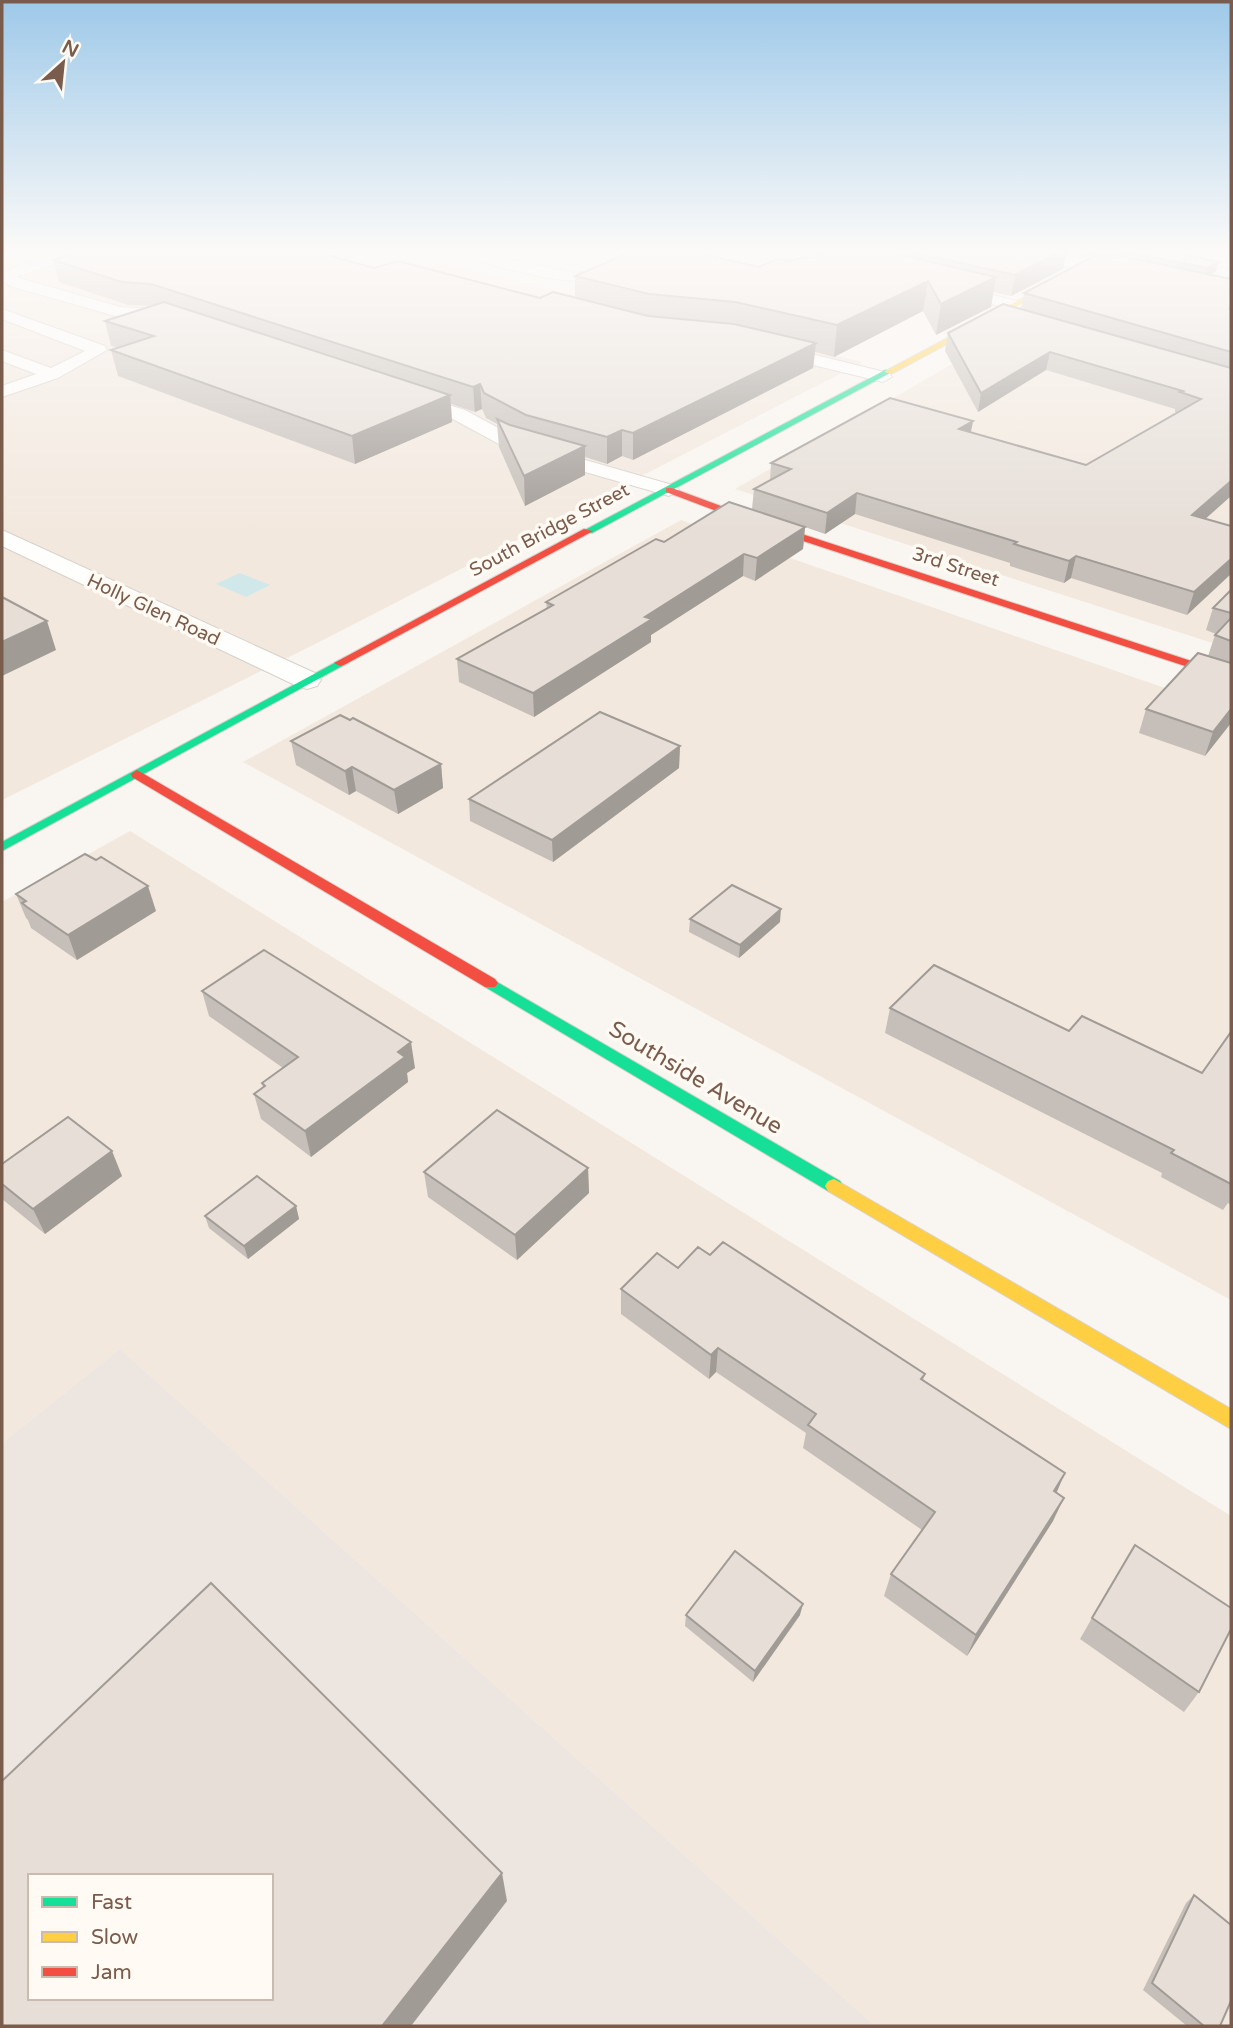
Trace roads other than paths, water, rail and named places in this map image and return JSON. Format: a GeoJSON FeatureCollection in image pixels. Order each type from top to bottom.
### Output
{"type":"FeatureCollection","features":[{"type":"Feature","properties":{"kind":"street","name":"South Bridge Street"},"geometry":{"type":"LineString","coordinates":[[2,847],[307,680],[946,346]]}},
{"type":"Feature","properties":{"kind":"street","name":"3rd Street"},"geometry":{"type":"LineString","coordinates":[[669,490],[755,522],[1231,678]]}},
{"type":"Feature","properties":{"kind":"street","name":"Holly Glen Road"},"geometry":{"type":"LineString","coordinates":[[2,537],[307,680]]}},
{"type":"Feature","properties":{"kind":"street","name":"Southside Avenue"},"geometry":{"type":"LineString","coordinates":[[137,774],[1231,1420]]}},
{"type":"Feature","properties":{"kind":"lane"},"geometry":{"type":"LineString","coordinates":[[2,392],[52,374],[99,350],[88,346]]}},
{"type":"Feature","properties":{"kind":"lane"},"geometry":{"type":"LineString","coordinates":[[759,346],[883,377]]}},
{"type":"Feature","properties":{"kind":"lane"},"geometry":{"type":"LineString","coordinates":[[2,355],[52,374]]}},
{"type":"Feature","properties":{"kind":"lane"},"geometry":{"type":"LineString","coordinates":[[394,393],[458,414],[519,447],[669,490]]}},
{"type":"Feature","properties":{"kind":"water"},"geometry":{"type":"Polygon","coordinates":[[[240,573],[270,585],[246,597],[216,584],[240,573]]]}}]}
